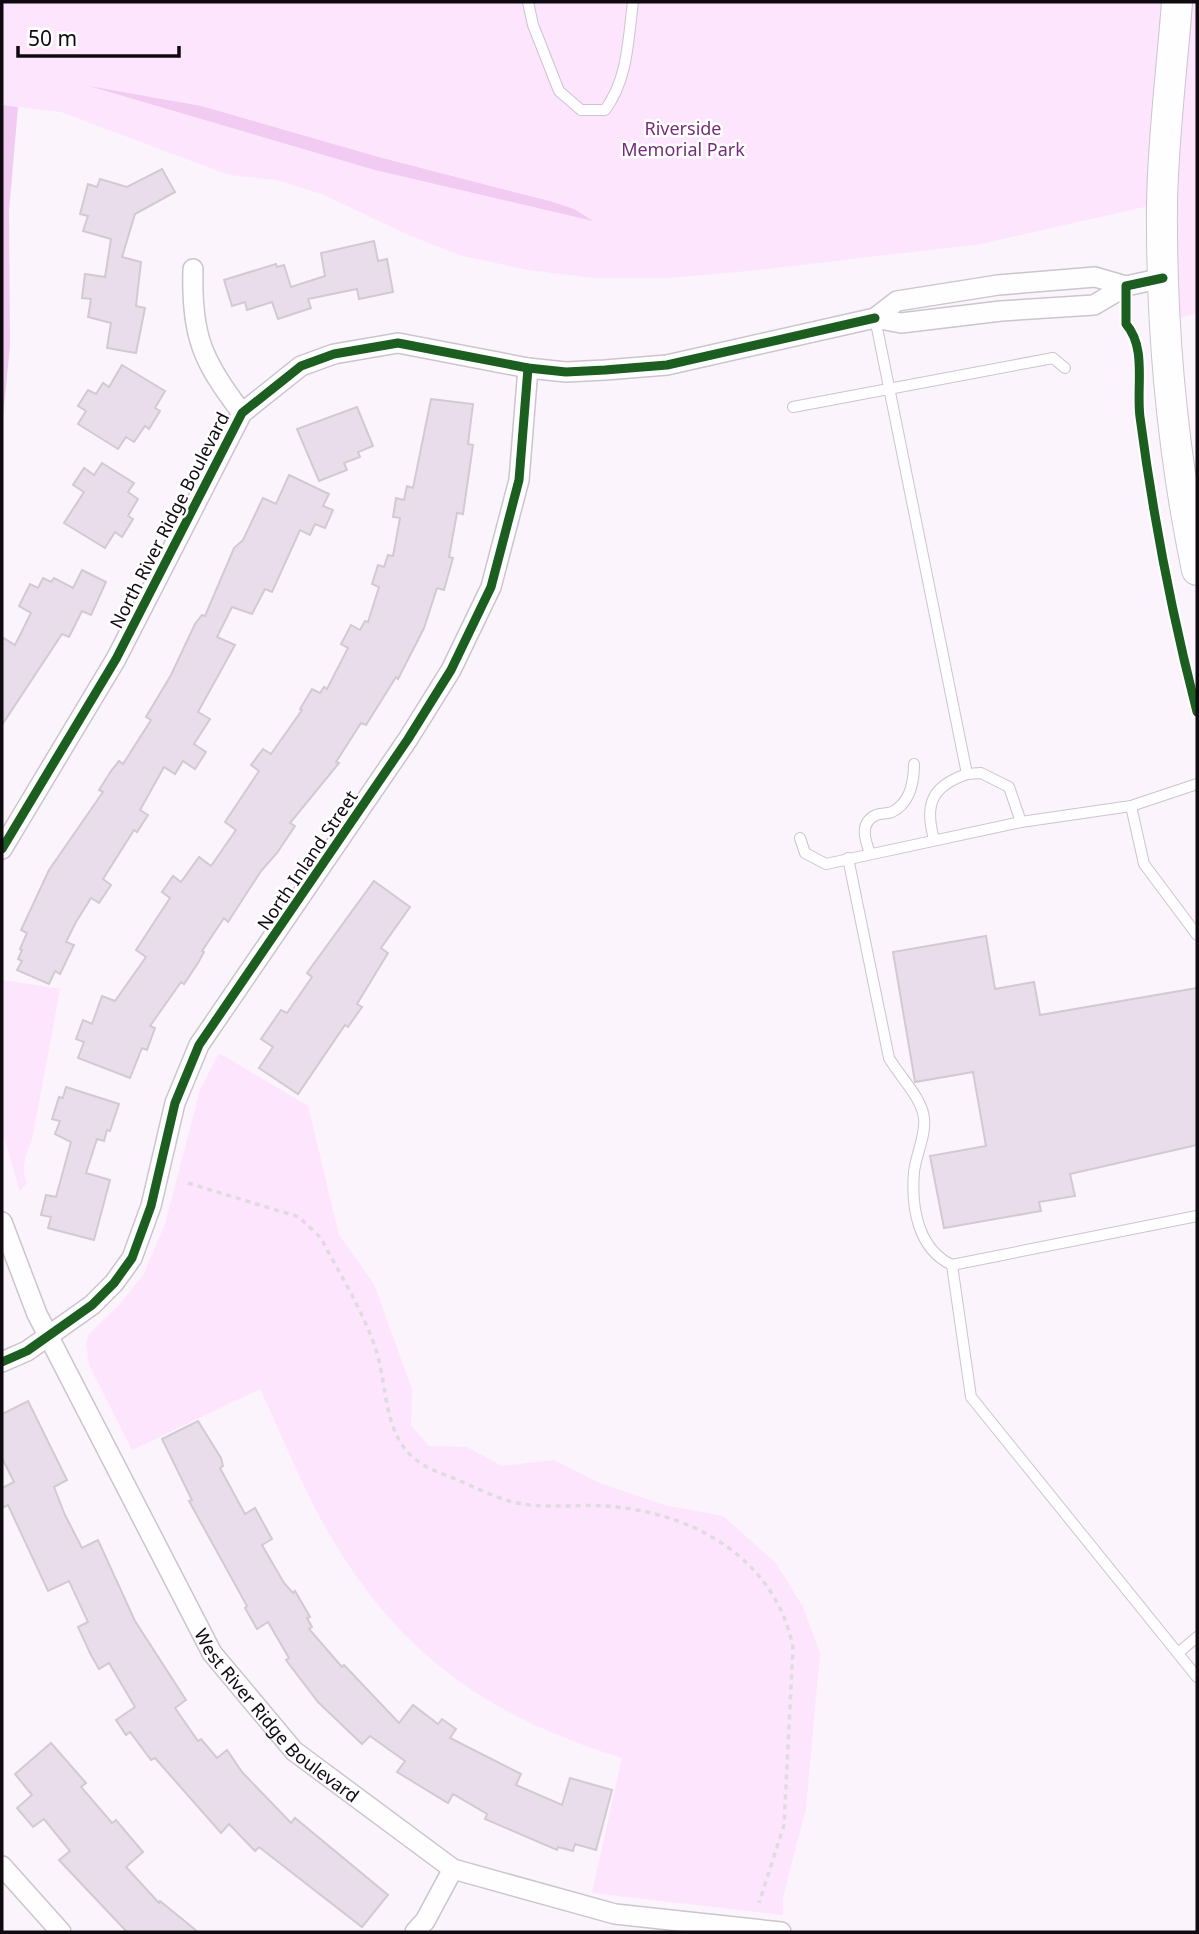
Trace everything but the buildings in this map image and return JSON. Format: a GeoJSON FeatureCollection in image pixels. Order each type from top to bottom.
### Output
{"type":"FeatureCollection","features":[{"type":"Feature","properties":{"kind":"main road"},"geometry":{"type":"LineString","coordinates":[[1177,2],[1162,203],[1163,278],[1175,441],[1197,569]]}},
{"type":"Feature","properties":{"kind":"street"},"geometry":{"type":"LineString","coordinates":[[193,269],[195,332],[213,376],[242,413]]}},
{"type":"Feature","properties":{"kind":"street","name":"North River Ridge Boulevard"},"geometry":{"type":"LineString","coordinates":[[2,849],[116,659],[242,413],[269,388],[301,366],[334,354],[388,345],[431,347],[480,360],[566,372],[667,365],[875,317],[897,301],[998,285],[1096,277],[1126,286]]}},
{"type":"Feature","properties":{"kind":"street","name":"North River Ridge Boulevard"},"geometry":{"type":"LineString","coordinates":[[875,317],[901,323],[1001,311],[1094,305],[1126,286],[1163,278]]}},
{"type":"Feature","properties":{"kind":"street"},"geometry":{"type":"LineString","coordinates":[[998,285],[1001,311]]}},
{"type":"Feature","properties":{"kind":"street","name":"North Inland Street"},"geometry":{"type":"LineString","coordinates":[[2,1362],[27,1351],[92,1305],[114,1283],[132,1258],[151,1206],[174,1102],[199,1045],[408,739],[451,670],[491,587],[519,480],[528,368]]}},
{"type":"Feature","properties":{"kind":"street","name":"West River Ridge Boulevard"},"geometry":{"type":"LineString","coordinates":[[2,1222],[49,1336],[212,1653],[293,1751],[453,1869],[615,1913],[782,1932]]}},
{"type":"Feature","properties":{"kind":"street"},"geometry":{"type":"LineString","coordinates":[[2,1866],[61,1932]]}},
{"type":"Feature","properties":{"kind":"street"},"geometry":{"type":"LineString","coordinates":[[415,1932],[425,1921],[453,1869]]}},
{"type":"Feature","properties":{"kind":"lane"},"geometry":{"type":"LineString","coordinates":[[528,2],[533,25],[559,91],[581,110],[605,110],[617,94],[624,72],[633,2]]}},
{"type":"Feature","properties":{"kind":"lane"},"geometry":{"type":"LineString","coordinates":[[875,317],[967,774]]}},
{"type":"Feature","properties":{"kind":"lane"},"geometry":{"type":"LineString","coordinates":[[793,407],[1053,358],[1065,368]]}},
{"type":"Feature","properties":{"kind":"lane"},"geometry":{"type":"LineString","coordinates":[[870,853],[863,836],[865,826],[874,816],[892,812],[902,804],[914,783],[914,764]]}},
{"type":"Feature","properties":{"kind":"lane"},"geometry":{"type":"LineString","coordinates":[[934,839],[928,815],[932,801],[939,788],[950,779],[967,774],[981,773],[1009,787],[1021,822]]}},
{"type":"Feature","properties":{"kind":"lane"},"geometry":{"type":"LineString","coordinates":[[800,838],[805,853],[826,864],[1021,822],[1131,806],[1197,784]]}},
{"type":"Feature","properties":{"kind":"lane"},"geometry":{"type":"LineString","coordinates":[[1131,806],[1144,864],[1197,935]]}},
{"type":"Feature","properties":{"kind":"lane"},"geometry":{"type":"LineString","coordinates":[[848,858],[889,1058],[905,1085],[920,1101],[925,1121],[914,1171],[915,1203],[922,1236],[935,1257],[953,1265],[1197,1216]]}},
{"type":"Feature","properties":{"kind":"lane"},"geometry":{"type":"LineString","coordinates":[[953,1265],[971,1397],[1197,1677]]}},
{"type":"Feature","properties":{"kind":"lane"},"geometry":{"type":"LineString","coordinates":[[1178,1653],[1197,1637]]}},
{"type":"Feature","properties":{"kind":"path"},"geometry":{"type":"LineString","coordinates":[[188,1183],[299,1217],[317,1231],[372,1340],[393,1426],[401,1445],[416,1460],[500,1498],[522,1504],[615,1506],[648,1511],[676,1520],[727,1545],[766,1581],[789,1624],[793,1648],[784,1825],[759,1903]]}},
{"type":"Feature","properties":{"kind":"green space","name":"Riverside Memorial Park"},"geometry":{"type":"Polygon","coordinates":[[[2,2],[1197,2],[1197,313],[1166,322],[1162,203],[981,244],[668,278],[594,278],[528,270],[459,255],[406,234],[322,194],[276,180],[229,175],[61,112],[2,105],[2,2]]]}},
{"type":"Feature","properties":{"kind":"green space"},"geometry":{"type":"Polygon","coordinates":[[[2,980],[60,989],[32,1140],[25,1162],[27,1183],[20,1191],[2,1131],[2,980]]]}},
{"type":"Feature","properties":{"kind":"green space"},"geometry":{"type":"Polygon","coordinates":[[[219,1053],[308,1106],[339,1235],[374,1284],[412,1389],[411,1425],[429,1446],[467,1447],[502,1466],[554,1460],[597,1482],[664,1505],[723,1516],[776,1563],[803,1607],[820,1653],[806,1808],[783,1897],[783,1915],[592,1893],[622,1758],[534,1725],[495,1704],[458,1681],[393,1623],[364,1587],[326,1528],[260,1389],[132,1450],[89,1365],[86,1343],[89,1334],[119,1305],[143,1275],[165,1224],[200,1090],[219,1053]]]}},
{"type":"Feature","properties":{"kind":"shaded area"},"geometry":{"type":"Polygon","coordinates":[[[89,86],[201,106],[382,158],[553,202],[574,209],[593,221],[375,170],[89,86]]]}},
{"type":"Feature","properties":{"kind":"shaded area"},"geometry":{"type":"Polygon","coordinates":[[[2,105],[18,107],[9,211],[10,346],[2,427],[2,105]]]}},
{"type":"Feature","properties":{"kind":"cycle path"},"geometry":{"type":"LineString","coordinates":[[1163,278],[1126,286],[1126,324],[1139,356],[1140,417],[1151,491],[1171,602],[1197,712]]}},
{"type":"Feature","properties":{"kind":"cycle path"},"geometry":{"type":"LineString","coordinates":[[2,849],[116,659],[242,413],[301,366],[334,354],[398,343],[528,368],[566,372],[667,365],[875,318]]}},
{"type":"Feature","properties":{"kind":"cycle path"},"geometry":{"type":"LineString","coordinates":[[2,1362],[27,1351],[92,1305],[114,1283],[132,1258],[151,1206],[175,1103],[199,1045],[408,739],[451,670],[491,587],[519,480],[528,368]]}}]}
